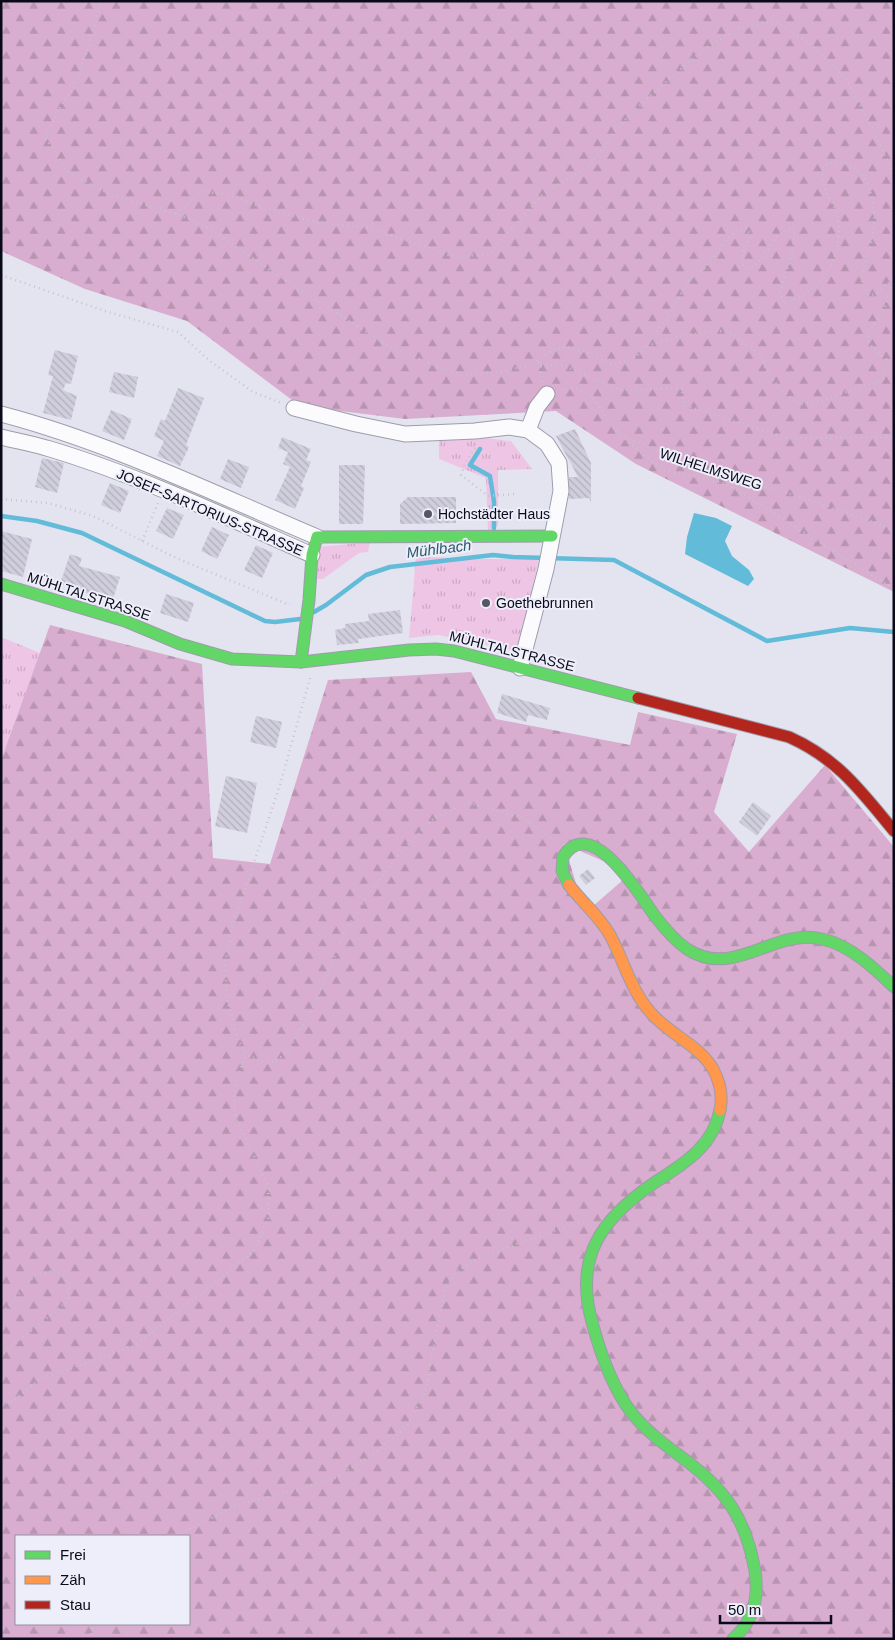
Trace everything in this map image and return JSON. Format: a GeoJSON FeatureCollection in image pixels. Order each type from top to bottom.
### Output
{"type":"FeatureCollection","features":[{"type":"Feature","properties":{"kind":"street"},"geometry":{"type":"LineString","coordinates":[[528,430],[537,407],[547,394]]}},
{"type":"Feature","properties":{"kind":"street"},"geometry":{"type":"LineString","coordinates":[[294,408],[405,434],[474,431],[509,427],[528,430],[546,444],[559,463],[561,491],[550,552],[520,668]]}},
{"type":"Feature","properties":{"kind":"street","name":"JOSEF-SARTORIUS-STRASSE"},"geometry":{"type":"LineString","coordinates":[[1,414],[43,425],[114,450],[317,537],[552,536]]}},
{"type":"Feature","properties":{"kind":"street","name":"JOSEF-SARTORIUS-STRASSE"},"geometry":{"type":"LineString","coordinates":[[1,437],[49,448],[164,490],[312,554]]}},
{"type":"Feature","properties":{"kind":"street","name":"JOSEF-SARTORIUS-STRASSE"},"geometry":{"type":"LineString","coordinates":[[108,469],[114,450]]}},
{"type":"Feature","properties":{"kind":"street","name":"JOSEF-SARTORIUS-STRASSE"},"geometry":{"type":"LineString","coordinates":[[301,662],[309,602],[312,554],[317,537]]}},
{"type":"Feature","properties":{"kind":"street","name":"MÜHLTALSTRASSE"},"geometry":{"type":"LineString","coordinates":[[1,584],[125,621],[180,644],[232,659],[314,662],[436,648],[454,650],[789,737],[803,742],[822,753],[853,780],[894,831]]}},
{"type":"Feature","properties":{"kind":"street"},"geometry":{"type":"LineString","coordinates":[[733,1639],[750,1620],[757,1594],[753,1561],[744,1531],[728,1500],[718,1488],[663,1444],[629,1410],[614,1381],[591,1322],[585,1288],[585,1272],[594,1242],[613,1216],[646,1189],[692,1158],[714,1129],[721,1113],[722,1096],[718,1081],[703,1057],[653,1015],[639,998],[604,924],[567,881],[563,873],[561,860],[568,850],[582,845],[588,845],[605,854],[624,872],[657,920],[675,939],[684,947],[705,958],[717,961],[800,939],[819,938],[855,955],[894,987]]}},
{"type":"Feature","properties":{"kind":"path"},"geometry":{"type":"LineString","coordinates":[[102,1],[73,89],[61,105],[45,137],[67,171],[111,195],[176,214],[202,224],[387,345],[446,370],[472,375],[500,372],[530,365],[554,349],[571,349],[596,356],[606,363],[615,365],[637,356],[666,321],[688,281],[706,268],[716,255],[718,249],[736,231],[747,228],[750,235],[742,257],[743,265],[749,269],[758,264],[768,246],[785,230],[792,227],[794,234],[792,250],[780,292],[784,304],[817,285],[832,265],[839,232],[834,208],[822,176],[828,164],[836,162],[854,167],[861,172],[870,191],[874,229],[862,280],[864,289],[870,296],[880,292],[894,278]]}},
{"type":"Feature","properties":{"kind":"path"},"geometry":{"type":"LineString","coordinates":[[176,214],[202,191],[236,196],[252,204],[319,223],[371,228],[451,256],[489,254],[543,194],[589,166],[628,116],[706,48],[736,30],[774,21],[808,42],[846,79],[874,132],[894,176]]}},
{"type":"Feature","properties":{"kind":"path"},"geometry":{"type":"LineString","coordinates":[[2,276],[105,311],[178,332],[210,362],[253,392],[294,408]]}},
{"type":"Feature","properties":{"kind":"path"},"geometry":{"type":"LineString","coordinates":[[646,346],[693,333],[720,331],[735,334],[761,355],[765,367],[779,388],[798,404],[823,401],[856,388],[876,383],[884,378],[886,359],[872,347],[868,339],[869,332],[884,309],[894,283]]}},
{"type":"Feature","properties":{"kind":"path"},"geometry":{"type":"LineString","coordinates":[[537,361],[541,364],[562,365],[621,390],[682,388],[684,405],[788,438],[894,437]]}},
{"type":"Feature","properties":{"kind":"path"},"geometry":{"type":"LineString","coordinates":[[541,364],[540,372],[547,394]]}},
{"type":"Feature","properties":{"kind":"path","name":"WILHELMSWEG"},"geometry":{"type":"LineString","coordinates":[[547,394],[562,390],[578,389],[592,397],[611,426],[622,436],[667,456],[848,512],[894,530]]}},
{"type":"Feature","properties":{"kind":"path"},"geometry":{"type":"LineString","coordinates":[[622,436],[662,469],[727,484],[894,590]]}},
{"type":"Feature","properties":{"kind":"path"},"geometry":{"type":"LineString","coordinates":[[476,448],[465,463],[462,475],[488,496],[514,494]]}},
{"type":"Feature","properties":{"kind":"path"},"geometry":{"type":"LineString","coordinates":[[142,541],[164,490]]}},
{"type":"Feature","properties":{"kind":"path"},"geometry":{"type":"LineString","coordinates":[[1,498],[48,503],[93,516],[174,557],[287,604],[309,602]]}},
{"type":"Feature","properties":{"kind":"path"},"geometry":{"type":"LineString","coordinates":[[493,604],[534,611]]}},
{"type":"Feature","properties":{"kind":"path"},"geometry":{"type":"LineString","coordinates":[[314,662],[280,785],[235,916],[225,963],[227,999],[238,1040],[246,1054],[260,1061],[274,1062],[287,1053],[315,1004],[346,929],[372,889],[401,852],[434,818],[470,803],[523,818],[568,850]]}},
{"type":"Feature","properties":{"kind":"path"},"geometry":{"type":"LineString","coordinates":[[1,1404],[13,1401],[40,1379],[136,1345],[253,1252],[268,1217],[268,1186],[237,1120],[234,1106],[236,1079],[246,1054]]}},
{"type":"Feature","properties":{"kind":"path"},"geometry":{"type":"LineString","coordinates":[[178,1535],[237,1505],[337,1477],[376,1452],[406,1428],[425,1392],[444,1293],[456,1271],[488,1254],[566,1227],[613,1216]]}},
{"type":"Feature","properties":{"kind":"path"},"geometry":{"type":"LineString","coordinates":[[1,1311],[36,1275],[56,1270],[69,1282],[68,1301],[1,1355]]}},
{"type":"Feature","properties":{"kind":"path"},"geometry":{"type":"LineString","coordinates":[[91,1639],[92,1625]]}},
{"type":"Feature","properties":{"kind":"green space"},"geometry":{"type":"Polygon","coordinates":[[[1,1],[894,1],[894,592],[636,464],[556,411],[405,419],[300,406],[187,321],[85,289],[1,251],[1,1]]]}},
{"type":"Feature","properties":{"kind":"green space"},"geometry":{"type":"Polygon","coordinates":[[[470,436],[511,441],[532,469],[498,470],[498,525],[488,533],[486,478],[439,459],[439,441],[470,436]]]}},
{"type":"Feature","properties":{"kind":"green space"},"geometry":{"type":"Polygon","coordinates":[[[370,542],[368,552],[359,553],[323,579],[317,579],[319,547],[370,542]]]}},
{"type":"Feature","properties":{"kind":"green space"},"geometry":{"type":"Polygon","coordinates":[[[416,556],[469,559],[539,559],[518,651],[438,635],[409,638],[416,556]]]}},
{"type":"Feature","properties":{"kind":"green space"},"geometry":{"type":"Polygon","coordinates":[[[50,625],[202,664],[213,858],[270,864],[328,680],[471,672],[496,719],[630,745],[638,712],[737,734],[714,812],[749,852],[825,765],[894,847],[894,1639],[1,1639],[1,760],[50,625]],[[564,844],[585,913],[631,873],[564,844]]]}},
{"type":"Feature","properties":{"kind":"green space"},"geometry":{"type":"Polygon","coordinates":[[[1,637],[40,653],[1,760],[1,637]]]}},
{"type":"Feature","properties":{"kind":"water"},"geometry":{"type":"Polygon","coordinates":[[[694,513],[716,518],[732,526],[725,541],[732,556],[749,570],[754,579],[748,586],[685,554],[687,537],[694,513]]]}},
{"type":"Feature","properties":{"kind":"building"},"geometry":{"type":"Polygon","coordinates":[[[55,350],[78,356],[71,384],[66,383],[63,390],[77,396],[71,420],[43,413],[53,376],[48,375],[55,350]]]}},
{"type":"Feature","properties":{"kind":"building"},"geometry":{"type":"Polygon","coordinates":[[[114,372],[138,377],[134,398],[109,392],[114,372]]]}},
{"type":"Feature","properties":{"kind":"building"},"geometry":{"type":"Polygon","coordinates":[[[178,388],[204,398],[186,445],[189,447],[180,466],[157,456],[164,441],[154,436],[161,419],[165,421],[178,388]]]}},
{"type":"Feature","properties":{"kind":"building"},"geometry":{"type":"Polygon","coordinates":[[[111,410],[132,419],[124,440],[102,431],[111,410]]]}},
{"type":"Feature","properties":{"kind":"building"},"geometry":{"type":"Polygon","coordinates":[[[575,429],[591,463],[591,502],[589,498],[569,499],[569,477],[578,477],[556,436],[575,429]]]}},
{"type":"Feature","properties":{"kind":"building"},"geometry":{"type":"Polygon","coordinates":[[[282,437],[311,449],[306,460],[311,462],[301,486],[304,488],[295,509],[275,500],[290,467],[283,464],[288,452],[278,448],[282,437]]]}},
{"type":"Feature","properties":{"kind":"building"},"geometry":{"type":"Polygon","coordinates":[[[42,458],[64,463],[57,493],[35,487],[42,458]]]}},
{"type":"Feature","properties":{"kind":"building"},"geometry":{"type":"Polygon","coordinates":[[[228,459],[249,467],[241,488],[220,479],[228,459]]]}},
{"type":"Feature","properties":{"kind":"building"},"geometry":{"type":"Polygon","coordinates":[[[339,465],[365,465],[363,524],[339,524],[339,465]]]}},
{"type":"Feature","properties":{"kind":"building"},"geometry":{"type":"Polygon","coordinates":[[[110,483],[129,491],[120,513],[101,505],[110,483]]]}},
{"type":"Feature","properties":{"kind":"building","name":"Hochstädter Haus"},"geometry":{"type":"Polygon","coordinates":[[[408,497],[456,497],[456,523],[400,524],[400,504],[408,497]]]}},
{"type":"Feature","properties":{"kind":"building"},"geometry":{"type":"Polygon","coordinates":[[[167,508],[184,515],[173,539],[156,531],[167,508]]]}},
{"type":"Feature","properties":{"kind":"building"},"geometry":{"type":"Polygon","coordinates":[[[212,527],[229,535],[217,559],[201,551],[212,527]]]}},
{"type":"Feature","properties":{"kind":"building"},"geometry":{"type":"Polygon","coordinates":[[[1,531],[32,539],[23,577],[1,571],[1,531]]]}},
{"type":"Feature","properties":{"kind":"building"},"geometry":{"type":"Polygon","coordinates":[[[256,545],[273,553],[262,578],[244,570],[256,545]]]}},
{"type":"Feature","properties":{"kind":"building"},"geometry":{"type":"Polygon","coordinates":[[[70,554],[82,558],[79,566],[120,577],[112,602],[60,584],[70,554]]]}},
{"type":"Feature","properties":{"kind":"building"},"geometry":{"type":"Polygon","coordinates":[[[166,594],[194,603],[188,622],[160,613],[166,594]]]}},
{"type":"Feature","properties":{"kind":"building"},"geometry":{"type":"Polygon","coordinates":[[[400,610],[403,633],[358,639],[359,643],[337,645],[335,630],[345,628],[345,624],[369,621],[368,614],[400,610]]]}},
{"type":"Feature","properties":{"kind":"building"},"geometry":{"type":"Polygon","coordinates":[[[502,694],[550,708],[547,720],[528,715],[526,722],[497,713],[502,694]]]}},
{"type":"Feature","properties":{"kind":"building"},"geometry":{"type":"Polygon","coordinates":[[[256,716],[282,722],[276,748],[250,742],[256,716]]]}},
{"type":"Feature","properties":{"kind":"building"},"geometry":{"type":"Polygon","coordinates":[[[226,776],[257,783],[247,833],[215,826],[226,776]]]}},
{"type":"Feature","properties":{"kind":"building"},"geometry":{"type":"Polygon","coordinates":[[[753,802],[771,816],[757,836],[739,822],[753,802]]]}},
{"type":"Feature","properties":{"kind":"building"},"geometry":{"type":"Polygon","coordinates":[[[588,869],[595,878],[586,885],[579,876],[588,869]]]}},
{"type":"Feature","properties":{"kind":"waterway"},"geometry":{"type":"LineString","coordinates":[[480,449],[470,465],[490,476],[494,502],[494,528]]}},
{"type":"Feature","properties":{"kind":"waterway","name":"Mühlbach"},"geometry":{"type":"LineString","coordinates":[[1,516],[37,521],[82,533],[265,621],[275,622],[300,619]]}},
{"type":"Feature","properties":{"kind":"waterway","name":"Mühlbach"},"geometry":{"type":"LineString","coordinates":[[314,612],[366,575],[390,567],[493,555],[614,560],[767,641],[850,628],[894,632]]}},
{"type":"Feature","properties":{"kind":"traffic: fast"},"geometry":{"type":"LineString","coordinates":[[301,662],[309,600],[312,555],[317,537],[552,536]]}},
{"type":"Feature","properties":{"kind":"traffic: fast"},"geometry":{"type":"LineString","coordinates":[[1,584],[125,621],[180,644],[232,659],[301,662],[409,650],[436,649],[454,651],[638,698]]}},
{"type":"Feature","properties":{"kind":"traffic: fast"},"geometry":{"type":"LineString","coordinates":[[569,885],[562,871],[563,857],[574,846],[587,845],[601,851],[614,863],[639,892],[655,916],[678,942],[687,949],[704,957],[721,959],[738,956],[788,940],[805,937],[822,939],[842,946],[852,952],[870,965],[894,987]]}},
{"type":"Feature","properties":{"kind":"traffic: fast"},"geometry":{"type":"LineString","coordinates":[[720,1110],[711,1134],[704,1144],[676,1169],[635,1197],[606,1226],[596,1242],[590,1259],[587,1278],[587,1299],[595,1333],[607,1369],[624,1402],[649,1432],[712,1482],[723,1494],[740,1521],[751,1553],[755,1571],[756,1590],[750,1616],[746,1624],[733,1639]]}},
{"type":"Feature","properties":{"kind":"traffic: slow"},"geometry":{"type":"LineString","coordinates":[[569,885],[610,935],[633,986],[651,1013],[700,1053],[713,1069],[720,1089],[720,1110]]}},
{"type":"Feature","properties":{"kind":"traffic: jam"},"geometry":{"type":"LineString","coordinates":[[638,698],[789,737],[821,755],[835,766],[859,789],[894,831]]}},
{"type":"Feature","properties":{"kind":"place","name":"Hochstädter Haus"},"geometry":{"type":"Point","coordinates":[428,514]}},
{"type":"Feature","properties":{"kind":"place","name":"Goethebrunnen"},"geometry":{"type":"Point","coordinates":[486,603]}}]}
